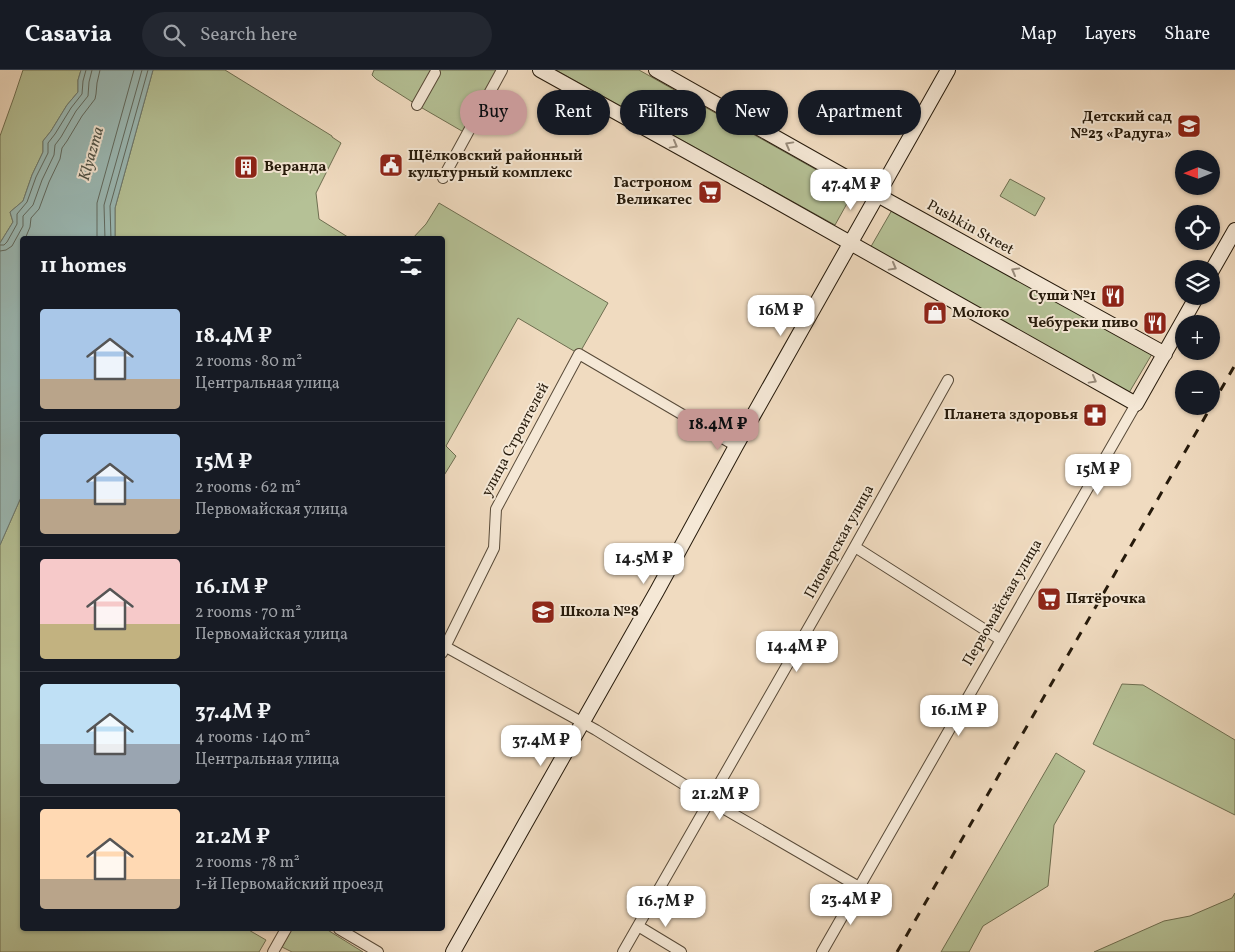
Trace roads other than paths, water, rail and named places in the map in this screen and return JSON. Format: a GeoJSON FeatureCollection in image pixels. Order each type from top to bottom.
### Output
{"type":"FeatureCollection","features":[{"type":"Feature","properties":{"kind":"street"},"geometry":{"type":"LineString","coordinates":[[443,178],[502,70]]}},
{"type":"Feature","properties":{"kind":"street"},"geometry":{"type":"LineString","coordinates":[[540,70],[1136,404]]}},
{"type":"Feature","properties":{"kind":"street","name":"Pushkin Street"},"geometry":{"type":"LineString","coordinates":[[656,70],[1165,354]]}},
{"type":"Feature","properties":{"kind":"street"},"geometry":{"type":"LineString","coordinates":[[453,952],[660,587],[736,446],[948,70]]}},
{"type":"Feature","properties":{"kind":"street"},"geometry":{"type":"LineString","coordinates":[[417,105],[435,73]]}},
{"type":"Feature","properties":{"kind":"street"},"geometry":{"type":"LineString","coordinates":[[1218,260],[1235,230]]}},
{"type":"Feature","properties":{"kind":"street","name":"Первомайская улица"},"geometry":{"type":"LineString","coordinates":[[822,952],[1192,305]]}},
{"type":"Feature","properties":{"kind":"street","name":"улица Строителей"},"geometry":{"type":"LineString","coordinates":[[445,648],[494,548],[496,509],[579,354],[736,446]]}},
{"type":"Feature","properties":{"kind":"street","name":"Пионерская улица"},"geometry":{"type":"LineString","coordinates":[[623,952],[855,547],[948,380]]}},
{"type":"Feature","properties":{"kind":"street"},"geometry":{"type":"LineString","coordinates":[[855,547],[1001,640]]}},
{"type":"Feature","properties":{"kind":"street"},"geometry":{"type":"LineString","coordinates":[[445,651],[583,723],[709,800],[859,887]]}},
{"type":"Feature","properties":{"kind":"street"},"geometry":{"type":"LineString","coordinates":[[638,926],[681,952]]}},
{"type":"Feature","properties":{"kind":"street"},"geometry":{"type":"LineString","coordinates":[[274,952],[285,931]]}},
{"type":"Feature","properties":{"kind":"street"},"geometry":{"type":"LineString","coordinates":[[342,931],[378,952]]}},
{"type":"Feature","properties":{"kind":"water","name":"Klyazma"},"geometry":{"type":"Polygon","coordinates":[[[81,70],[153,70],[115,208],[115,236],[20,236],[20,500],[0,545],[0,243],[13,222],[10,212],[23,201],[43,152],[43,141],[78,92],[78,80],[81,70]]]}},
{"type":"Feature","properties":{"kind":"railway"},"geometry":{"type":"LineString","coordinates":[[897,952],[1235,365]]}},
{"type":"Feature","properties":{"kind":"place","name":"Детский сад №23 «Радуга»"},"geometry":{"type":"Point","coordinates":[1189,126]}},
{"type":"Feature","properties":{"kind":"place","name":"Щёлковский районный культурный комплекс"},"geometry":{"type":"Point","coordinates":[391,165]}},
{"type":"Feature","properties":{"kind":"place","name":"Веранда"},"geometry":{"type":"Point","coordinates":[246,167]}},
{"type":"Feature","properties":{"kind":"place","name":"Гастроном Великатес"},"geometry":{"type":"Point","coordinates":[710,192]}},
{"type":"Feature","properties":{"kind":"place","name":"Суши №1"},"geometry":{"type":"Point","coordinates":[1113,296]}},
{"type":"Feature","properties":{"kind":"place","name":"Moлоко"},"geometry":{"type":"Point","coordinates":[935,313]}},
{"type":"Feature","properties":{"kind":"place","name":"Чебуреки пиво"},"geometry":{"type":"Point","coordinates":[1155,323]}},
{"type":"Feature","properties":{"kind":"place","name":"Планета здоровья"},"geometry":{"type":"Point","coordinates":[1095,415]}},
{"type":"Feature","properties":{"kind":"place","name":"Пятёрочка"},"geometry":{"type":"Point","coordinates":[1049,599]}},
{"type":"Feature","properties":{"kind":"place","name":"Школа №8"},"geometry":{"type":"Point","coordinates":[543,612]}}]}
